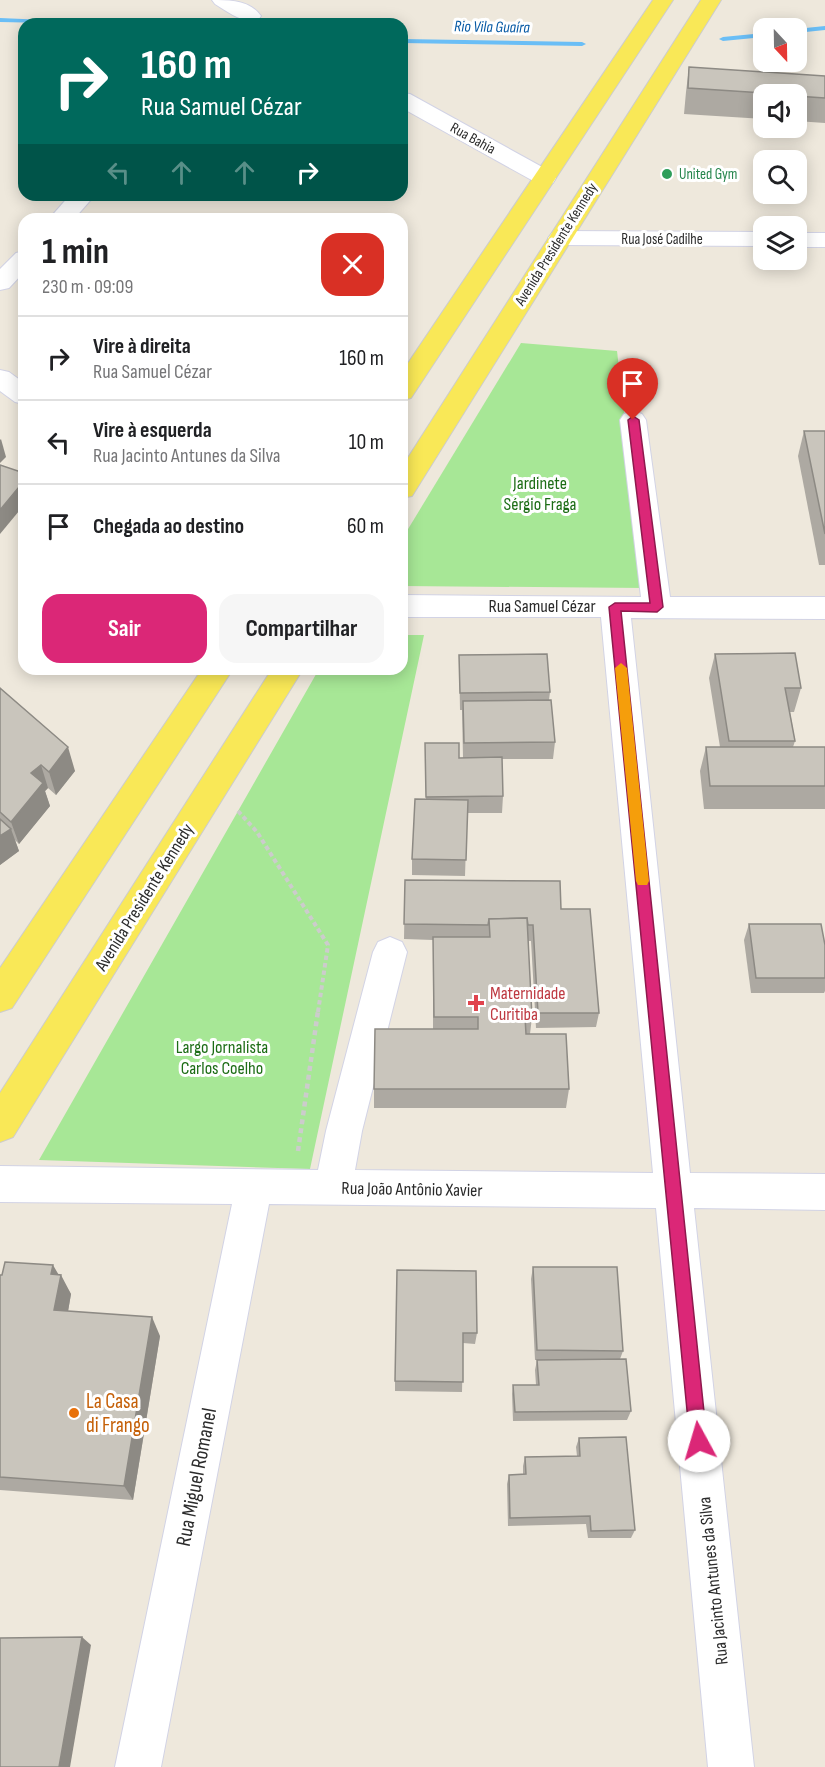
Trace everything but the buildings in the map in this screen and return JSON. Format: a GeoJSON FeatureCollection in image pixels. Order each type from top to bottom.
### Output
{"type":"FeatureCollection","features":[{"type":"Feature","properties":{"kind":"main road"},"geometry":{"type":"LineString","coordinates":[[408,383],[663,0]]}},
{"type":"Feature","properties":{"kind":"main road","name":"Avenida Presidente Kennedy"},"geometry":{"type":"LineString","coordinates":[[408,479],[711,0]]}},
{"type":"Feature","properties":{"kind":"main road"},"geometry":{"type":"LineString","coordinates":[[612,77],[657,86]]}},
{"type":"Feature","properties":{"kind":"main road"},"geometry":{"type":"LineString","coordinates":[[0,997],[214,675]]}},
{"type":"Feature","properties":{"kind":"main road","name":"Avenida Presidente Kennedy"},"geometry":{"type":"LineString","coordinates":[[0,1125],[284,675]]}},
{"type":"Feature","properties":{"kind":"street"},"geometry":{"type":"LineString","coordinates":[[222,0],[245,18]]}},
{"type":"Feature","properties":{"kind":"street"},"geometry":{"type":"LineString","coordinates":[[250,18],[267,0]]}},
{"type":"Feature","properties":{"kind":"street","name":"Rua Bahia"},"geometry":{"type":"LineString","coordinates":[[408,102],[545,178]]}},
{"type":"Feature","properties":{"kind":"street"},"geometry":{"type":"LineString","coordinates":[[67,213],[78,201]]}},
{"type":"Feature","properties":{"kind":"street","name":"Rua José Cadilhe"},"geometry":{"type":"LineString","coordinates":[[560,238],[753,239]]}},
{"type":"Feature","properties":{"kind":"street"},"geometry":{"type":"LineString","coordinates":[[807,240],[825,240]]}},
{"type":"Feature","properties":{"kind":"street"},"geometry":{"type":"LineString","coordinates":[[0,283],[18,264]]}},
{"type":"Feature","properties":{"kind":"street"},"geometry":{"type":"LineString","coordinates":[[0,378],[18,392]]}},
{"type":"Feature","properties":{"kind":"street"},"geometry":{"type":"LineString","coordinates":[[633,420],[657,607]]}},
{"type":"Feature","properties":{"kind":"street","name":"Rua Samuel Cézar"},"geometry":{"type":"LineString","coordinates":[[408,606],[825,608]]}},
{"type":"Feature","properties":{"kind":"street","name":"Rua Jacinto Antunes da Silva"},"geometry":{"type":"LineString","coordinates":[[615,607],[731,1767]]}},
{"type":"Feature","properties":{"kind":"street"},"geometry":{"type":"LineString","coordinates":[[333,1188],[344,1131],[390,952]]}},
{"type":"Feature","properties":{"kind":"street","name":"Rua João Antônio Xavier"},"geometry":{"type":"LineString","coordinates":[[0,1184],[825,1192]]}},
{"type":"Feature","properties":{"kind":"street","name":"Rua Miguel Romanel"},"geometry":{"type":"LineString","coordinates":[[138,1767],[273,1187]]}},
{"type":"Feature","properties":{"kind":"path"},"geometry":{"type":"LineString","coordinates":[[215,785],[257,832],[328,945],[273,1187]]}},
{"type":"Feature","properties":{"kind":"green space","name":"Jardinete Sérgio Fraga"},"geometry":{"type":"Polygon","coordinates":[[[521,343],[617,351],[645,588],[408,586],[408,529],[521,343]]]}},
{"type":"Feature","properties":{"kind":"green space","name":"Largo Jornalista Carlos Coelho"},"geometry":{"type":"Polygon","coordinates":[[[408,635],[424,635],[310,1169],[39,1160],[316,675],[408,675],[408,635]]]}},
{"type":"Feature","properties":{"kind":"waterway","name":"Rio Vila Guaíra"},"geometry":{"type":"LineString","coordinates":[[0,20],[18,21]]}},
{"type":"Feature","properties":{"kind":"waterway","name":"Rio Vila Guaíra"},"geometry":{"type":"LineString","coordinates":[[807,30],[825,28]]}},
{"type":"Feature","properties":{"kind":"waterway","name":"Rio Vila Guaíra"},"geometry":{"type":"LineString","coordinates":[[723,39],[753,36]]}},
{"type":"Feature","properties":{"kind":"waterway","name":"Rio Vila Guaíra"},"geometry":{"type":"LineString","coordinates":[[408,41],[582,44]]}},
{"type":"Feature","properties":{"kind":"slow traffic"},"geometry":{"type":"LineString","coordinates":[[621,668],[643,881]]}},
{"type":"Feature","properties":{"kind":"place","name":"United Gym"},"geometry":{"type":"Point","coordinates":[667,174]}},
{"type":"Feature","properties":{"kind":"place","name":"Maternidade Curitiba"},"geometry":{"type":"Point","coordinates":[476,1003]}},
{"type":"Feature","properties":{"kind":"place","name":"La Casa di Frango"},"geometry":{"type":"Point","coordinates":[74,1413]}},
{"type":"Feature","properties":{"kind":"route"},"geometry":{"type":"LineString","coordinates":[[633,420],[657,607],[615,607],[699,1441]]}}]}
